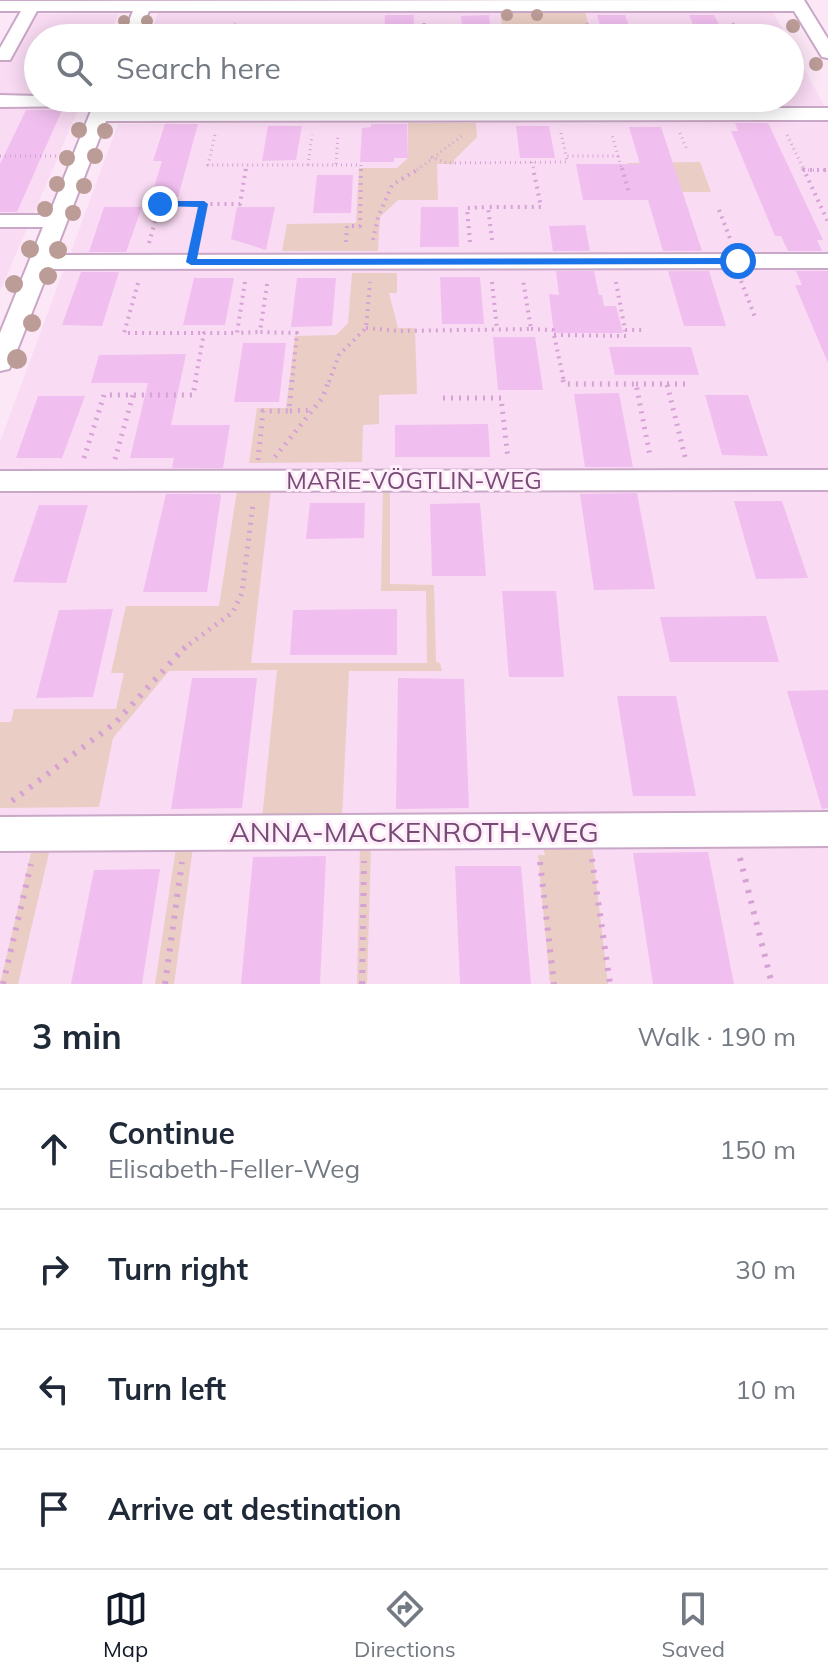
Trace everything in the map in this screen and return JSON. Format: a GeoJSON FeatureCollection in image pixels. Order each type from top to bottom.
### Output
{"type":"FeatureCollection","features":[{"type":"Feature","properties":{"kind":"street"},"geometry":{"type":"LineString","coordinates":[[0,6],[798,3],[828,53]]}},
{"type":"Feature","properties":{"kind":"street"},"geometry":{"type":"LineString","coordinates":[[135,24],[143,4]]}},
{"type":"Feature","properties":{"kind":"street"},"geometry":{"type":"LineString","coordinates":[[4,56],[32,6]]}},
{"type":"Feature","properties":{"kind":"street"},"geometry":{"type":"LineString","coordinates":[[0,101],[24,102]]}},
{"type":"Feature","properties":{"kind":"street"},"geometry":{"type":"LineString","coordinates":[[0,363],[100,112]]}},
{"type":"Feature","properties":{"kind":"street"},"geometry":{"type":"LineString","coordinates":[[275,112],[339,115],[828,114]]}},
{"type":"Feature","properties":{"kind":"street"},"geometry":{"type":"LineString","coordinates":[[0,221],[57,221]]}},
{"type":"Feature","properties":{"kind":"street"},"geometry":{"type":"LineString","coordinates":[[40,262],[828,261]]}},
{"type":"Feature","properties":{"kind":"street","name":"MARIE-VÖGTLIN-WEG"},"geometry":{"type":"LineString","coordinates":[[0,481],[828,480]]}},
{"type":"Feature","properties":{"kind":"street","name":"ANNA-MACKENROTH-WEG"},"geometry":{"type":"LineString","coordinates":[[0,834],[828,829]]}},
{"type":"Feature","properties":{"kind":"path"},"geometry":{"type":"LineString","coordinates":[[606,114],[629,193]]}},
{"type":"Feature","properties":{"kind":"path"},"geometry":{"type":"LineString","coordinates":[[777,114],[828,222]]}},
{"type":"Feature","properties":{"kind":"path"},"geometry":{"type":"LineString","coordinates":[[336,165],[339,115]]}},
{"type":"Feature","properties":{"kind":"path"},"geometry":{"type":"LineString","coordinates":[[218,122],[208,165],[361,165],[360,226],[347,226],[346,261]]}},
{"type":"Feature","properties":{"kind":"path"},"geometry":{"type":"LineString","coordinates":[[308,165],[314,122]]}},
{"type":"Feature","properties":{"kind":"path"},"geometry":{"type":"LineString","coordinates":[[431,157],[447,163],[567,162],[558,122]]}},
{"type":"Feature","properties":{"kind":"path"},"geometry":{"type":"LineString","coordinates":[[0,156],[62,156]]}},
{"type":"Feature","properties":{"kind":"path"},"geometry":{"type":"LineString","coordinates":[[566,156],[618,156]]}},
{"type":"Feature","properties":{"kind":"path"},"geometry":{"type":"LineString","coordinates":[[497,330],[485,261],[467,208],[541,207],[532,162]]}},
{"type":"Feature","properties":{"kind":"path"},"geometry":{"type":"LineString","coordinates":[[247,165],[240,204],[160,204],[124,333],[297,333],[289,411]]}},
{"type":"Feature","properties":{"kind":"path"},"geometry":{"type":"LineString","coordinates":[[803,170],[828,170]]}},
{"type":"Feature","properties":{"kind":"path"},"geometry":{"type":"LineString","coordinates":[[191,262],[204,204]]}},
{"type":"Feature","properties":{"kind":"path"},"geometry":{"type":"LineString","coordinates":[[485,261],[488,207]]}},
{"type":"Feature","properties":{"kind":"path"},"geometry":{"type":"LineString","coordinates":[[719,210],[755,317]]}},
{"type":"Feature","properties":{"kind":"path"},"geometry":{"type":"LineString","coordinates":[[519,261],[531,329]]}},
{"type":"Feature","properties":{"kind":"path"},"geometry":{"type":"LineString","coordinates":[[554,335],[626,336],[611,261]]}},
{"type":"Feature","properties":{"kind":"path"},"geometry":{"type":"LineString","coordinates":[[259,262],[260,332]]}},
{"type":"Feature","properties":{"kind":"path"},"geometry":{"type":"LineString","coordinates":[[237,333],[259,262]]}},
{"type":"Feature","properties":{"kind":"path"},"geometry":{"type":"LineString","coordinates":[[366,328],[398,331],[553,330],[564,384],[689,384]]}},
{"type":"Feature","properties":{"kind":"path"},"geometry":{"type":"LineString","coordinates":[[625,330],[645,330]]}},
{"type":"Feature","properties":{"kind":"path"},"geometry":{"type":"LineString","coordinates":[[77,481],[104,395],[193,395],[204,333]]}},
{"type":"Feature","properties":{"kind":"path"},"geometry":{"type":"LineString","coordinates":[[636,384],[655,480]]}},
{"type":"Feature","properties":{"kind":"path"},"geometry":{"type":"LineString","coordinates":[[667,384],[691,480]]}},
{"type":"Feature","properties":{"kind":"path"},"geometry":{"type":"LineString","coordinates":[[109,481],[133,395]]}},
{"type":"Feature","properties":{"kind":"path"},"geometry":{"type":"LineString","coordinates":[[443,398],[501,398],[510,480]]}},
{"type":"Feature","properties":{"kind":"path"},"geometry":{"type":"LineString","coordinates":[[257,480],[263,411],[313,410]]}},
{"type":"Feature","properties":{"kind":"path"},"geometry":{"type":"LineString","coordinates":[[733,830],[772,984]]}},
{"type":"Feature","properties":{"kind":"path"},"geometry":{"type":"LineString","coordinates":[[537,831],[554,984]]}},
{"type":"Feature","properties":{"kind":"path"},"geometry":{"type":"LineString","coordinates":[[588,831],[610,984]]}},
{"type":"Feature","properties":{"kind":"path"},"geometry":{"type":"LineString","coordinates":[[165,984],[186,832]]}},
{"type":"Feature","properties":{"kind":"path"},"geometry":{"type":"LineString","coordinates":[[362,984],[364,832]]}},
{"type":"Feature","properties":{"kind":"path"},"geometry":{"type":"LineString","coordinates":[[3,984],[39,833]]}},
{"type":"Feature","properties":{"kind":"shaded area"},"geometry":{"type":"Polygon","coordinates":[[[771,8],[780,24],[154,24],[159,10],[771,8]]]}},
{"type":"Feature","properties":{"kind":"shaded area"},"geometry":{"type":"Polygon","coordinates":[[[500,12],[585,12],[588,24],[502,24],[500,12]]]}},
{"type":"Feature","properties":{"kind":"shaded area"},"geometry":{"type":"Polygon","coordinates":[[[31,14],[119,14],[114,24],[24,24],[31,14]]]}},
{"type":"Feature","properties":{"kind":"shaded area"},"geometry":{"type":"Polygon","coordinates":[[[24,24],[24,96],[0,96],[0,60],[24,24]]]}},
{"type":"Feature","properties":{"kind":"shaded area"},"geometry":{"type":"Polygon","coordinates":[[[804,69],[827,111],[804,111],[804,69]]]}},
{"type":"Feature","properties":{"kind":"shaded area"},"geometry":{"type":"Polygon","coordinates":[[[0,103],[24,103],[24,112],[77,112],[33,215],[0,215],[0,103]]]}},
{"type":"Feature","properties":{"kind":"shaded area"},"geometry":{"type":"Polygon","coordinates":[[[828,122],[828,255],[69,257],[118,124],[828,122]]]}},
{"type":"Feature","properties":{"kind":"shaded area"},"geometry":{"type":"Polygon","coordinates":[[[408,123],[476,123],[477,137],[454,160],[454,164],[437,164],[438,200],[398,200],[380,217],[378,251],[282,251],[287,224],[356,223],[359,168],[397,168],[408,158],[408,123]]]}},
{"type":"Feature","properties":{"kind":"shaded area"},"geometry":{"type":"Polygon","coordinates":[[[700,162],[711,192],[635,192],[627,163],[700,162]]]}},
{"type":"Feature","properties":{"kind":"shaded area"},"geometry":{"type":"Polygon","coordinates":[[[0,226],[28,226],[0,291],[0,226]]]}},
{"type":"Feature","properties":{"kind":"shaded area"},"geometry":{"type":"Polygon","coordinates":[[[828,267],[828,469],[0,472],[0,442],[64,269],[828,267]]]}},
{"type":"Feature","properties":{"kind":"shaded area"},"geometry":{"type":"Polygon","coordinates":[[[352,273],[397,273],[397,293],[389,293],[398,328],[415,328],[417,394],[379,395],[379,424],[363,425],[362,462],[249,463],[257,408],[286,408],[295,336],[336,335],[348,323],[352,273]]]}},
{"type":"Feature","properties":{"kind":"shaded area"},"geometry":{"type":"Polygon","coordinates":[[[828,487],[828,814],[0,817],[0,490],[828,487]]]}},
{"type":"Feature","properties":{"kind":"shaded area"},"geometry":{"type":"Polygon","coordinates":[[[390,488],[390,584],[434,585],[436,662],[440,663],[442,671],[349,671],[342,819],[262,819],[277,670],[169,671],[113,738],[99,807],[0,808],[0,722],[11,722],[14,709],[116,709],[124,673],[111,673],[126,606],[219,606],[237,491],[271,490],[251,663],[427,663],[426,591],[381,591],[383,489],[390,488]]]}},
{"type":"Feature","properties":{"kind":"shaded area"},"geometry":{"type":"Polygon","coordinates":[[[828,845],[828,984],[0,984],[0,848],[828,845]]]}},
{"type":"Feature","properties":{"kind":"shaded area"},"geometry":{"type":"Polygon","coordinates":[[[543,846],[592,846],[608,984],[550,984],[538,855],[545,855],[543,846]]]}},
{"type":"Feature","properties":{"kind":"shaded area"},"geometry":{"type":"Polygon","coordinates":[[[360,847],[371,847],[367,984],[357,984],[360,847]]]}},
{"type":"Feature","properties":{"kind":"shaded area"},"geometry":{"type":"Polygon","coordinates":[[[176,848],[193,848],[174,984],[155,984],[176,848]]]}},
{"type":"Feature","properties":{"kind":"shaded area"},"geometry":{"type":"Polygon","coordinates":[[[32,849],[50,849],[18,984],[0,984],[32,849]]]}},
{"type":"Feature","properties":{"kind":"building"},"geometry":{"type":"Polygon","coordinates":[[[385,15],[414,15],[414,24],[385,24],[385,15]]]}},
{"type":"Feature","properties":{"kind":"building"},"geometry":{"type":"Polygon","coordinates":[[[489,15],[490,24],[462,24],[461,16],[489,15]]]}},
{"type":"Feature","properties":{"kind":"building"},"geometry":{"type":"Polygon","coordinates":[[[597,15],[625,15],[628,24],[600,24],[597,15]]]}},
{"type":"Feature","properties":{"kind":"building"},"geometry":{"type":"Polygon","coordinates":[[[689,15],[714,15],[719,24],[693,24],[689,15]]]}},
{"type":"Feature","properties":{"kind":"building"},"geometry":{"type":"Polygon","coordinates":[[[25,112],[61,112],[17,212],[0,212],[0,164],[25,112]]]}},
{"type":"Feature","properties":{"kind":"building"},"geometry":{"type":"Polygon","coordinates":[[[735,123],[768,123],[823,240],[817,240],[822,251],[788,251],[781,236],[775,236],[731,131],[738,131],[735,123]]]}},
{"type":"Feature","properties":{"kind":"building"},"geometry":{"type":"Polygon","coordinates":[[[165,124],[198,124],[178,197],[151,198],[162,161],[153,161],[165,124]]]}},
{"type":"Feature","properties":{"kind":"building"},"geometry":{"type":"Polygon","coordinates":[[[371,124],[407,124],[408,158],[394,158],[394,162],[360,162],[362,128],[371,127],[371,124]]]}},
{"type":"Feature","properties":{"kind":"building"},"geometry":{"type":"Polygon","coordinates":[[[268,126],[302,126],[296,160],[262,161],[268,126]]]}},
{"type":"Feature","properties":{"kind":"building"},"geometry":{"type":"Polygon","coordinates":[[[516,126],[549,126],[555,158],[520,158],[516,126]]]}},
{"type":"Feature","properties":{"kind":"building"},"geometry":{"type":"Polygon","coordinates":[[[629,127],[661,127],[702,251],[663,251],[648,200],[583,200],[576,164],[640,164],[629,127]]]}},
{"type":"Feature","properties":{"kind":"building"},"geometry":{"type":"Polygon","coordinates":[[[317,175],[353,175],[351,213],[313,213],[317,175]]]}},
{"type":"Feature","properties":{"kind":"building"},"geometry":{"type":"Polygon","coordinates":[[[104,207],[142,207],[126,252],[89,252],[104,207]]]}},
{"type":"Feature","properties":{"kind":"building"},"geometry":{"type":"Polygon","coordinates":[[[237,207],[275,207],[266,250],[231,239],[237,207]]]}},
{"type":"Feature","properties":{"kind":"building"},"geometry":{"type":"Polygon","coordinates":[[[421,207],[458,207],[459,247],[420,247],[421,207]]]}},
{"type":"Feature","properties":{"kind":"building"},"geometry":{"type":"Polygon","coordinates":[[[585,225],[590,251],[553,251],[549,226],[585,225]]]}},
{"type":"Feature","properties":{"kind":"building"},"geometry":{"type":"Polygon","coordinates":[[[556,271],[594,271],[604,306],[616,306],[623,333],[554,333],[549,294],[559,295],[556,271]]]}},
{"type":"Feature","properties":{"kind":"building"},"geometry":{"type":"Polygon","coordinates":[[[668,271],[709,271],[726,326],[684,326],[668,271]]]}},
{"type":"Feature","properties":{"kind":"building"},"geometry":{"type":"Polygon","coordinates":[[[796,271],[828,271],[828,363],[795,285],[802,285],[796,271]]]}},
{"type":"Feature","properties":{"kind":"building"},"geometry":{"type":"Polygon","coordinates":[[[81,272],[119,272],[102,326],[62,325],[81,272]]]}},
{"type":"Feature","properties":{"kind":"building"},"geometry":{"type":"Polygon","coordinates":[[[440,277],[480,277],[484,324],[442,324],[440,277]]]}},
{"type":"Feature","properties":{"kind":"building"},"geometry":{"type":"Polygon","coordinates":[[[194,278],[234,278],[225,325],[183,325],[194,278]]]}},
{"type":"Feature","properties":{"kind":"building"},"geometry":{"type":"Polygon","coordinates":[[[297,278],[336,278],[332,326],[291,327],[297,278]]]}},
{"type":"Feature","properties":{"kind":"building"},"geometry":{"type":"Polygon","coordinates":[[[493,337],[535,337],[543,390],[498,390],[493,337]]]}},
{"type":"Feature","properties":{"kind":"building"},"geometry":{"type":"Polygon","coordinates":[[[243,343],[286,343],[279,402],[234,402],[243,343]]]}},
{"type":"Feature","properties":{"kind":"building"},"geometry":{"type":"Polygon","coordinates":[[[609,347],[691,347],[699,375],[615,375],[609,347]]]}},
{"type":"Feature","properties":{"kind":"building"},"geometry":{"type":"Polygon","coordinates":[[[186,354],[171,425],[230,425],[223,468],[172,468],[174,458],[130,458],[148,383],[91,383],[99,355],[186,354]]]}},
{"type":"Feature","properties":{"kind":"building"},"geometry":{"type":"Polygon","coordinates":[[[619,393],[633,467],[585,467],[574,394],[619,393]]]}},
{"type":"Feature","properties":{"kind":"building"},"geometry":{"type":"Polygon","coordinates":[[[705,395],[748,395],[768,456],[722,455],[705,395]]]}},
{"type":"Feature","properties":{"kind":"building"},"geometry":{"type":"Polygon","coordinates":[[[38,396],[85,396],[62,458],[16,458],[38,396]]]}},
{"type":"Feature","properties":{"kind":"building"},"geometry":{"type":"Polygon","coordinates":[[[488,424],[490,457],[395,457],[395,425],[488,424]]]}},
{"type":"Feature","properties":{"kind":"building"},"geometry":{"type":"Polygon","coordinates":[[[637,493],[655,589],[594,590],[580,494],[637,493]]]}},
{"type":"Feature","properties":{"kind":"building"},"geometry":{"type":"Polygon","coordinates":[[[166,494],[221,496],[207,592],[143,592],[166,494]]]}},
{"type":"Feature","properties":{"kind":"building"},"geometry":{"type":"Polygon","coordinates":[[[734,501],[782,501],[808,578],[756,579],[734,501]]]}},
{"type":"Feature","properties":{"kind":"building"},"geometry":{"type":"Polygon","coordinates":[[[310,503],[365,503],[364,538],[306,539],[310,503]]]}},
{"type":"Feature","properties":{"kind":"building"},"geometry":{"type":"Polygon","coordinates":[[[480,503],[486,576],[432,576],[430,504],[480,503]]]}},
{"type":"Feature","properties":{"kind":"building"},"geometry":{"type":"Polygon","coordinates":[[[39,505],[88,505],[66,583],[13,582],[39,505]]]}},
{"type":"Feature","properties":{"kind":"building"},"geometry":{"type":"Polygon","coordinates":[[[502,591],[556,591],[564,677],[509,677],[502,591]]]}},
{"type":"Feature","properties":{"kind":"building"},"geometry":{"type":"Polygon","coordinates":[[[113,609],[93,697],[36,698],[59,610],[113,609]]]}},
{"type":"Feature","properties":{"kind":"building"},"geometry":{"type":"Polygon","coordinates":[[[397,609],[397,655],[290,655],[293,610],[397,609]]]}},
{"type":"Feature","properties":{"kind":"building"},"geometry":{"type":"Polygon","coordinates":[[[766,616],[779,662],[670,662],[660,617],[766,616]]]}},
{"type":"Feature","properties":{"kind":"building"},"geometry":{"type":"Polygon","coordinates":[[[192,678],[257,678],[242,808],[171,809],[192,678]]]}},
{"type":"Feature","properties":{"kind":"building"},"geometry":{"type":"Polygon","coordinates":[[[398,678],[464,679],[469,808],[396,809],[398,678]]]}},
{"type":"Feature","properties":{"kind":"building"},"geometry":{"type":"Polygon","coordinates":[[[828,690],[828,808],[822,809],[787,691],[828,690]]]}},
{"type":"Feature","properties":{"kind":"building"},"geometry":{"type":"Polygon","coordinates":[[[617,696],[676,696],[696,796],[633,796],[617,696]]]}},
{"type":"Feature","properties":{"kind":"building"},"geometry":{"type":"Polygon","coordinates":[[[708,852],[734,984],[653,984],[633,853],[708,852]]]}},
{"type":"Feature","properties":{"kind":"building"},"geometry":{"type":"Polygon","coordinates":[[[326,856],[320,984],[241,984],[253,857],[326,856]]]}},
{"type":"Feature","properties":{"kind":"building"},"geometry":{"type":"Polygon","coordinates":[[[455,866],[521,866],[531,984],[460,984],[455,866]]]}},
{"type":"Feature","properties":{"kind":"building"},"geometry":{"type":"Polygon","coordinates":[[[160,869],[142,984],[71,984],[94,870],[160,869]]]}},
{"type":"Feature","properties":{"kind":"route"},"geometry":{"type":"LineString","coordinates":[[160,204],[204,204],[191,262],[738,261]]}}]}
